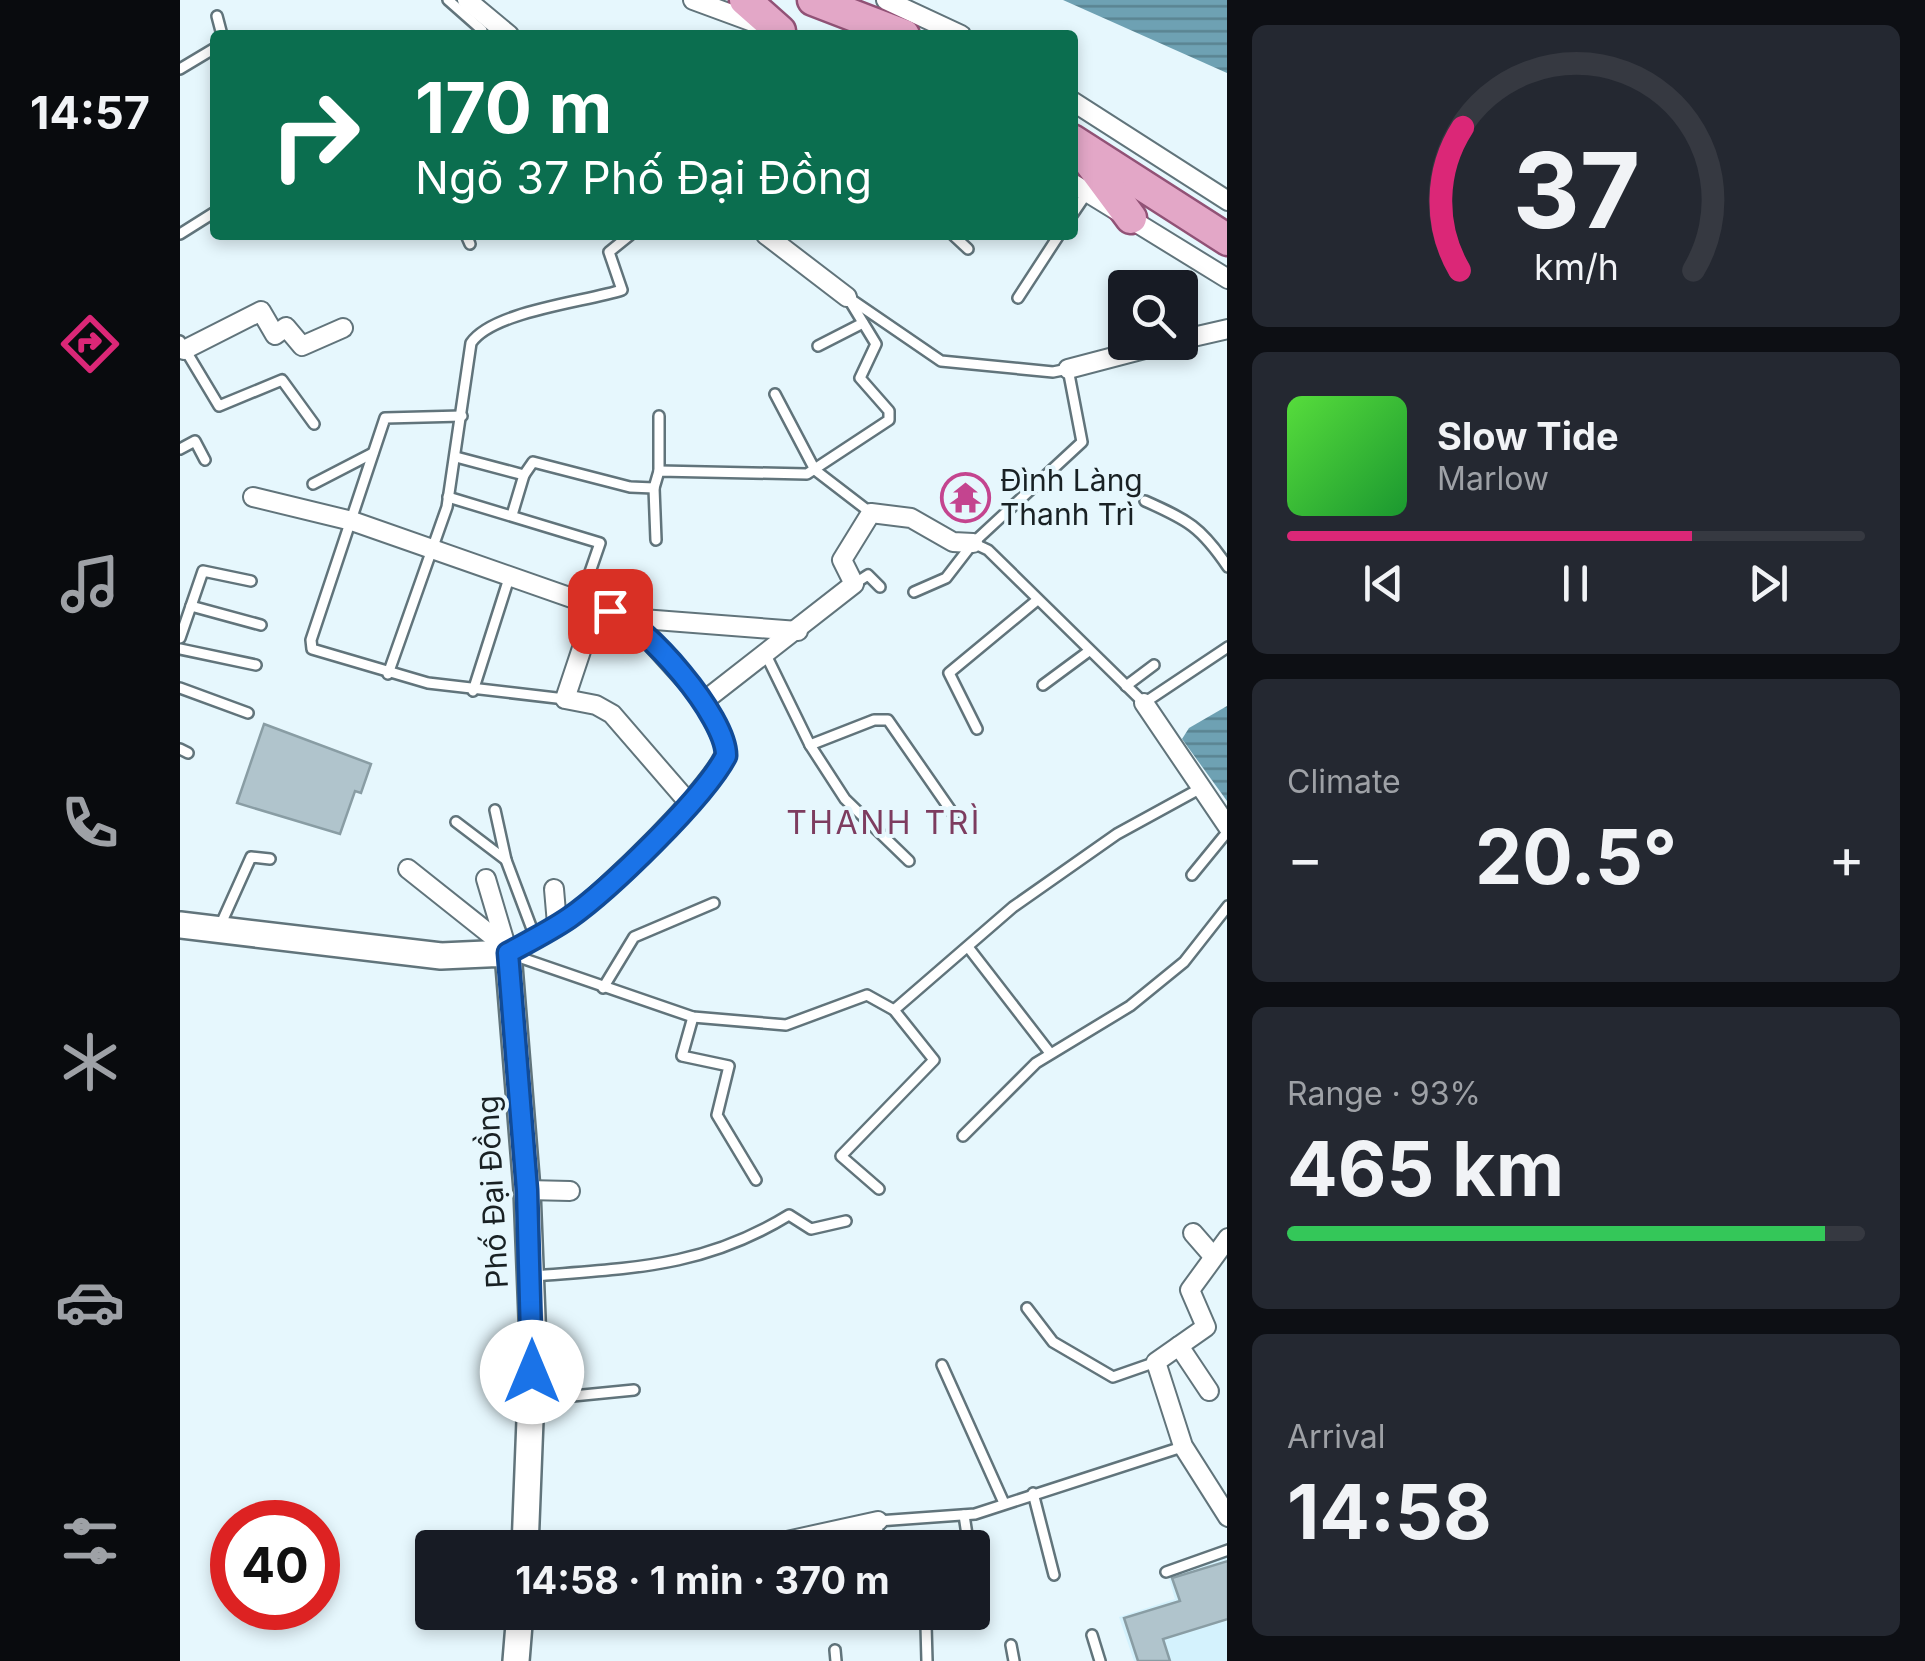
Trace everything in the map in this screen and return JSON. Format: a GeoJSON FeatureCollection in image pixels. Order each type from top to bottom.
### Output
{"type":"FeatureCollection","features":[{"type":"Feature","properties":{"kind":"main road"},"geometry":{"type":"LineString","coordinates":[[745,0],[781,30]]}},
{"type":"Feature","properties":{"kind":"main road"},"geometry":{"type":"LineString","coordinates":[[813,0],[891,30]]}},
{"type":"Feature","properties":{"kind":"main road"},"geometry":{"type":"LineString","coordinates":[[1078,144],[1227,239]]}},
{"type":"Feature","properties":{"kind":"main road"},"geometry":{"type":"LineString","coordinates":[[1078,148],[1131,218]]}},
{"type":"Feature","properties":{"kind":"street"},"geometry":{"type":"LineString","coordinates":[[467,0],[503,30]]}},
{"type":"Feature","properties":{"kind":"street"},"geometry":{"type":"LineString","coordinates":[[693,0],[777,30]]}},
{"type":"Feature","properties":{"kind":"street"},"geometry":{"type":"LineString","coordinates":[[886,0],[950,30]]}},
{"type":"Feature","properties":{"kind":"street"},"geometry":{"type":"LineString","coordinates":[[1078,105],[1227,200]]}},
{"type":"Feature","properties":{"kind":"street"},"geometry":{"type":"LineString","coordinates":[[1080,188],[1227,277]]}},
{"type":"Feature","properties":{"kind":"street"},"geometry":{"type":"LineString","coordinates":[[773,240],[847,296]]}},
{"type":"Feature","properties":{"kind":"street"},"geometry":{"type":"LineString","coordinates":[[182,346],[261,312],[275,334],[286,327],[302,346],[343,328]]}},
{"type":"Feature","properties":{"kind":"street"},"geometry":{"type":"LineString","coordinates":[[1198,336],[1227,329]]}},
{"type":"Feature","properties":{"kind":"street"},"geometry":{"type":"LineString","coordinates":[[1068,368],[1108,358]]}},
{"type":"Feature","properties":{"kind":"street"},"geometry":{"type":"LineString","coordinates":[[253,498],[352,521],[629,618],[798,631]]}},
{"type":"Feature","properties":{"kind":"street"},"geometry":{"type":"LineString","coordinates":[[704,702],[854,584],[842,560],[871,512],[911,518],[953,542],[972,543]]}},
{"type":"Feature","properties":{"kind":"street"},"geometry":{"type":"LineString","coordinates":[[585,603],[584,642],[565,699],[596,705],[612,714],[688,803]]}},
{"type":"Feature","properties":{"kind":"street"},"geometry":{"type":"LineString","coordinates":[[180,925],[441,956],[507,950],[557,924],[607,884],[688,803],[726,756],[704,702],[629,618]]}},
{"type":"Feature","properties":{"kind":"street"},"geometry":{"type":"LineString","coordinates":[[1144,702],[1227,827]]}},
{"type":"Feature","properties":{"kind":"street"},"geometry":{"type":"LineString","coordinates":[[408,869],[507,950]]}},
{"type":"Feature","properties":{"kind":"street"},"geometry":{"type":"LineString","coordinates":[[486,879],[507,950]]}},
{"type":"Feature","properties":{"kind":"street"},"geometry":{"type":"LineString","coordinates":[[554,889],[557,924]]}},
{"type":"Feature","properties":{"kind":"street","name":"Phố Đại Đồng"},"geometry":{"type":"LineString","coordinates":[[507,950],[527,1190],[530,1276],[531,1400],[526,1530]]}},
{"type":"Feature","properties":{"kind":"street"},"geometry":{"type":"LineString","coordinates":[[527,1190],[570,1191]]}},
{"type":"Feature","properties":{"kind":"street"},"geometry":{"type":"LineString","coordinates":[[1193,1232],[1213,1256]]}},
{"type":"Feature","properties":{"kind":"street"},"geometry":{"type":"LineString","coordinates":[[1227,1239],[1190,1290],[1206,1327],[1156,1362],[1183,1446],[1227,1516]]}},
{"type":"Feature","properties":{"kind":"street"},"geometry":{"type":"LineString","coordinates":[[1180,1346],[1209,1392]]}},
{"type":"Feature","properties":{"kind":"street"},"geometry":{"type":"LineString","coordinates":[[837,1530],[878,1521]]}},
{"type":"Feature","properties":{"kind":"street"},"geometry":{"type":"LineString","coordinates":[[516,1661],[519,1630]]}},
{"type":"Feature","properties":{"kind":"lane"},"geometry":{"type":"LineString","coordinates":[[448,0],[482,30]]}},
{"type":"Feature","properties":{"kind":"lane"},"geometry":{"type":"LineString","coordinates":[[217,16],[221,30]]}},
{"type":"Feature","properties":{"kind":"lane"},"geometry":{"type":"LineString","coordinates":[[180,69],[210,51]]}},
{"type":"Feature","properties":{"kind":"lane"},"geometry":{"type":"LineString","coordinates":[[180,234],[210,215]]}},
{"type":"Feature","properties":{"kind":"lane"},"geometry":{"type":"LineString","coordinates":[[388,674],[448,497],[471,343],[477,334],[515,317],[622,290],[609,252],[624,240]]}},
{"type":"Feature","properties":{"kind":"lane"},"geometry":{"type":"LineString","coordinates":[[959,240],[968,249]]}},
{"type":"Feature","properties":{"kind":"lane"},"geometry":{"type":"LineString","coordinates":[[1018,298],[1056,240]]}},
{"type":"Feature","properties":{"kind":"lane"},"geometry":{"type":"LineString","coordinates":[[659,472],[807,474],[889,420],[889,411],[860,378],[876,347],[847,296]]}},
{"type":"Feature","properties":{"kind":"lane"},"geometry":{"type":"LineString","coordinates":[[847,296],[941,361],[1053,372],[1068,368],[1082,442],[972,543],[946,578],[914,592]]}},
{"type":"Feature","properties":{"kind":"lane"},"geometry":{"type":"LineString","coordinates":[[818,346],[863,322]]}},
{"type":"Feature","properties":{"kind":"lane"},"geometry":{"type":"LineString","coordinates":[[182,346],[219,406],[282,380],[314,424]]}},
{"type":"Feature","properties":{"kind":"lane"},"geometry":{"type":"LineString","coordinates":[[776,394],[815,470],[871,512]]}},
{"type":"Feature","properties":{"kind":"lane"},"geometry":{"type":"LineString","coordinates":[[462,416],[389,416],[383,422],[310,640],[312,649],[388,674],[473,691],[565,699]]}},
{"type":"Feature","properties":{"kind":"lane"},"geometry":{"type":"LineString","coordinates":[[656,540],[654,488],[659,472],[659,416]]}},
{"type":"Feature","properties":{"kind":"lane"},"geometry":{"type":"LineString","coordinates":[[180,449],[195,442],[205,460]]}},
{"type":"Feature","properties":{"kind":"lane"},"geometry":{"type":"LineString","coordinates":[[313,484],[373,452]]}},
{"type":"Feature","properties":{"kind":"lane"},"geometry":{"type":"LineString","coordinates":[[456,457],[524,476]]}},
{"type":"Feature","properties":{"kind":"lane"},"geometry":{"type":"LineString","coordinates":[[512,516],[524,476],[533,462],[630,487],[654,488]]}},
{"type":"Feature","properties":{"kind":"lane"},"geometry":{"type":"LineString","coordinates":[[448,497],[600,544],[585,603]]}},
{"type":"Feature","properties":{"kind":"lane"},"geometry":{"type":"LineString","coordinates":[[1146,501],[1186,518],[1206,535],[1227,566]]}},
{"type":"Feature","properties":{"kind":"lane"},"geometry":{"type":"LineString","coordinates":[[972,543],[988,550],[1036,601],[1144,702],[1227,648]]}},
{"type":"Feature","properties":{"kind":"lane"},"geometry":{"type":"LineString","coordinates":[[180,638],[203,571],[252,580]]}},
{"type":"Feature","properties":{"kind":"lane"},"geometry":{"type":"LineString","coordinates":[[854,584],[868,574],[880,587]]}},
{"type":"Feature","properties":{"kind":"lane"},"geometry":{"type":"LineString","coordinates":[[473,691],[510,576]]}},
{"type":"Feature","properties":{"kind":"lane"},"geometry":{"type":"LineString","coordinates":[[977,729],[949,672],[1036,601]]}},
{"type":"Feature","properties":{"kind":"lane"},"geometry":{"type":"LineString","coordinates":[[191,606],[260,625]]}},
{"type":"Feature","properties":{"kind":"lane"},"geometry":{"type":"LineString","coordinates":[[180,649],[256,664]]}},
{"type":"Feature","properties":{"kind":"lane"},"geometry":{"type":"LineString","coordinates":[[1061,690],[1047,683],[1088,651]]}},
{"type":"Feature","properties":{"kind":"lane"},"geometry":{"type":"LineString","coordinates":[[766,655],[810,745],[862,820],[909,862]]}},
{"type":"Feature","properties":{"kind":"lane"},"geometry":{"type":"LineString","coordinates":[[1126,686],[1154,665]]}},
{"type":"Feature","properties":{"kind":"lane"},"geometry":{"type":"LineString","coordinates":[[180,688],[248,713]]}},
{"type":"Feature","properties":{"kind":"lane"},"geometry":{"type":"LineString","coordinates":[[810,745],[874,720],[888,720],[954,814]]}},
{"type":"Feature","properties":{"kind":"lane"},"geometry":{"type":"LineString","coordinates":[[894,1010],[1012,907],[1117,834],[1201,788]]}},
{"type":"Feature","properties":{"kind":"lane"},"geometry":{"type":"LineString","coordinates":[[495,810],[506,860],[536,937]]}},
{"type":"Feature","properties":{"kind":"lane"},"geometry":{"type":"LineString","coordinates":[[456,822],[506,860]]}},
{"type":"Feature","properties":{"kind":"lane"},"geometry":{"type":"LineString","coordinates":[[1192,875],[1227,830]]}},
{"type":"Feature","properties":{"kind":"lane"},"geometry":{"type":"LineString","coordinates":[[218,929],[251,856],[270,859]]}},
{"type":"Feature","properties":{"kind":"lane"},"geometry":{"type":"LineString","coordinates":[[603,988],[634,937],[714,903]]}},
{"type":"Feature","properties":{"kind":"lane"},"geometry":{"type":"LineString","coordinates":[[962,1136],[1050,1053],[1130,1006],[1174,970],[1227,907]]}},
{"type":"Feature","properties":{"kind":"lane"},"geometry":{"type":"LineString","coordinates":[[968,947],[1050,1053]]}},
{"type":"Feature","properties":{"kind":"lane"},"geometry":{"type":"LineString","coordinates":[[507,950],[603,988],[693,1016],[786,1025],[866,995],[894,1010],[934,1060],[841,1156],[879,1188]]}},
{"type":"Feature","properties":{"kind":"lane"},"geometry":{"type":"LineString","coordinates":[[693,1016],[682,1056],[729,1066],[717,1115],[756,1180]]}},
{"type":"Feature","properties":{"kind":"lane"},"geometry":{"type":"LineString","coordinates":[[530,1276],[668,1265],[760,1232],[789,1215],[811,1228],[846,1221]]}},
{"type":"Feature","properties":{"kind":"lane"},"geometry":{"type":"LineString","coordinates":[[1028,1308],[1053,1342],[1113,1377],[1156,1362]]}},
{"type":"Feature","properties":{"kind":"lane"},"geometry":{"type":"LineString","coordinates":[[942,1365],[1004,1502]]}},
{"type":"Feature","properties":{"kind":"lane"},"geometry":{"type":"LineString","coordinates":[[531,1400],[634,1390]]}},
{"type":"Feature","properties":{"kind":"lane"},"geometry":{"type":"LineString","coordinates":[[878,1530],[878,1521],[964,1516],[1183,1446]]}},
{"type":"Feature","properties":{"kind":"lane"},"geometry":{"type":"LineString","coordinates":[[1033,1493],[1054,1575]]}},
{"type":"Feature","properties":{"kind":"lane"},"geometry":{"type":"LineString","coordinates":[[964,1516],[966,1530]]}},
{"type":"Feature","properties":{"kind":"lane"},"geometry":{"type":"LineString","coordinates":[[1166,1572],[1227,1550]]}},
{"type":"Feature","properties":{"kind":"lane"},"geometry":{"type":"LineString","coordinates":[[926,1630],[927,1661]]}},
{"type":"Feature","properties":{"kind":"lane"},"geometry":{"type":"LineString","coordinates":[[1092,1635],[1100,1661]]}},
{"type":"Feature","properties":{"kind":"lane"},"geometry":{"type":"LineString","coordinates":[[1012,1645],[1014,1661]]}},
{"type":"Feature","properties":{"kind":"shaded area"},"geometry":{"type":"Polygon","coordinates":[[[1227,1553],[1227,1661],[1134,1661],[1119,1617],[1175,1599],[1168,1575],[1227,1553]]]}},
{"type":"Feature","properties":{"kind":"water"},"geometry":{"type":"Polygon","coordinates":[[[1063,0],[1227,0],[1227,73],[1063,0]]]}},
{"type":"Feature","properties":{"kind":"water"},"geometry":{"type":"Polygon","coordinates":[[[1227,706],[1227,801],[1182,739],[1189,728],[1227,706]]]}},
{"type":"Feature","properties":{"kind":"building"},"geometry":{"type":"Polygon","coordinates":[[[264,724],[371,764],[361,793],[355,791],[340,834],[237,803],[264,724]]]}},
{"type":"Feature","properties":{"kind":"building"},"geometry":{"type":"Polygon","coordinates":[[[1227,1561],[1227,1619],[1163,1639],[1170,1661],[1138,1661],[1124,1618],[1180,1601],[1172,1578],[1227,1561]]]}},
{"type":"Feature","properties":{"kind":"place","name":"Đình Làng Thanh Trì"},"geometry":{"type":"Point","coordinates":[965,497]}},
{"type":"Feature","properties":{"kind":"district","name":"THANH TRÌ"},"geometry":{"type":"Point","coordinates":[884,822]}},
{"type":"Feature","properties":{"kind":"route"},"geometry":{"type":"LineString","coordinates":[[532,1372],[527,1190],[508,953],[568,918],[607,884],[688,803],[726,756],[726,748],[704,702],[629,618],[610,611]]}}]}
